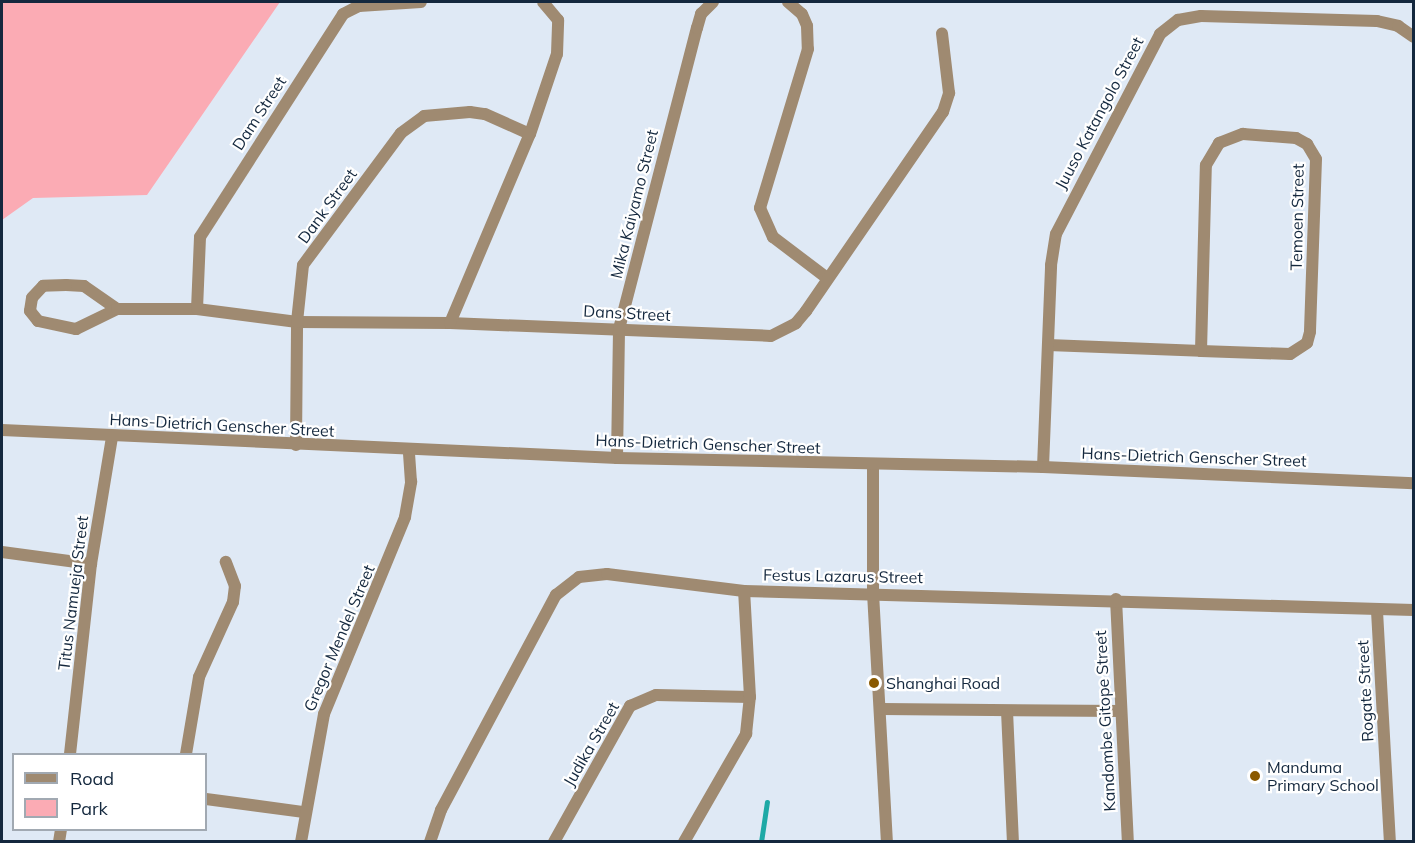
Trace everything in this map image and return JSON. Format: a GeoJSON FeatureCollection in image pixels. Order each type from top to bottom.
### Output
{"type":"FeatureCollection","features":[{"type":"Feature","properties":{"kind":"street","name":"Dam Street"},"geometry":{"type":"LineString","coordinates":[[197,309],[200,237],[343,14],[359,6],[421,2]]}},
{"type":"Feature","properties":{"kind":"street"},"geometry":{"type":"LineString","coordinates":[[450,324],[530,134],[559,43],[558,20],[543,2]]}},
{"type":"Feature","properties":{"kind":"street","name":"Mika Kaiyamo Street"},"geometry":{"type":"LineString","coordinates":[[617,458],[619,329],[701,14],[713,2]]}},
{"type":"Feature","properties":{"kind":"street"},"geometry":{"type":"LineString","coordinates":[[788,2],[802,14],[807,26],[808,49],[760,208],[773,237],[827,278]]}},
{"type":"Feature","properties":{"kind":"street","name":"Juuso Katangolo Street"},"geometry":{"type":"LineString","coordinates":[[1043,467],[1052,256],[1060,223],[1152,46],[1168,26],[1201,16],[1377,21],[1398,26],[1413,37]]}},
{"type":"Feature","properties":{"kind":"street","name":"Dans Street"},"geometry":{"type":"LineString","coordinates":[[117,309],[84,286],[66,285],[43,286],[36,291],[30,311],[38,321],[76,330],[117,309],[197,309],[297,322],[450,324],[771,336],[796,323],[943,112],[949,93],[942,33]]}},
{"type":"Feature","properties":{"kind":"street","name":"Dank Street"},"geometry":{"type":"LineString","coordinates":[[296,445],[297,322],[303,265],[407,125],[424,116],[478,112],[530,134]]}},
{"type":"Feature","properties":{"kind":"street","name":"Temoen Street"},"geometry":{"type":"LineString","coordinates":[[1048,345],[1201,351],[1290,354],[1306,343],[1316,159],[1302,140],[1243,134],[1219,143],[1210,152],[1203,184],[1201,351]]}},
{"type":"Feature","properties":{"kind":"street","name":"Hans-Dietrich Genscher Street"},"geometry":{"type":"LineString","coordinates":[[2,429],[112,437],[617,458],[873,466],[1043,467],[1413,483]]}},
{"type":"Feature","properties":{"kind":"street","name":"Titus Namueja Street"},"geometry":{"type":"LineString","coordinates":[[70,753],[91,564],[112,437]]}},
{"type":"Feature","properties":{"kind":"street","name":"Gregor Mendel Street"},"geometry":{"type":"LineString","coordinates":[[301,842],[304,812],[324,714],[405,517],[411,482],[409,450]]}},
{"type":"Feature","properties":{"kind":"street"},"geometry":{"type":"LineString","coordinates":[[873,466],[873,593],[882,709],[887,842]]}},
{"type":"Feature","properties":{"kind":"street"},"geometry":{"type":"LineString","coordinates":[[2,552],[91,564]]}},
{"type":"Feature","properties":{"kind":"street"},"geometry":{"type":"LineString","coordinates":[[186,753],[199,677],[233,602],[235,586],[226,562]]}},
{"type":"Feature","properties":{"kind":"street","name":"Festus Lazarus Street"},"geometry":{"type":"LineString","coordinates":[[430,842],[441,810],[556,595],[568,582],[607,574],[744,591],[1116,599],[1377,611],[1413,610]]}},
{"type":"Feature","properties":{"kind":"street"},"geometry":{"type":"LineString","coordinates":[[686,841],[746,734],[750,697],[744,591]]}},
{"type":"Feature","properties":{"kind":"street","name":"Kandombe Gitope Street"},"geometry":{"type":"LineString","coordinates":[[1116,599],[1128,842]]}},
{"type":"Feature","properties":{"kind":"street","name":"Rogate Street"},"geometry":{"type":"LineString","coordinates":[[1377,611],[1390,842]]}},
{"type":"Feature","properties":{"kind":"street","name":"Judika Street"},"geometry":{"type":"LineString","coordinates":[[554,842],[630,706],[656,694],[750,697]]}},
{"type":"Feature","properties":{"kind":"street"},"geometry":{"type":"LineString","coordinates":[[882,709],[1121,711]]}},
{"type":"Feature","properties":{"kind":"street"},"geometry":{"type":"LineString","coordinates":[[1007,711],[1013,842]]}},
{"type":"Feature","properties":{"kind":"street"},"geometry":{"type":"LineString","coordinates":[[207,799],[304,812]]}},
{"type":"Feature","properties":{"kind":"green space"},"geometry":{"type":"Polygon","coordinates":[[[2,2],[280,2],[147,195],[33,198],[2,220],[2,2]]]}},
{"type":"Feature","properties":{"kind":"waterway"},"geometry":{"type":"LineString","coordinates":[[761,842],[767,802]]}},
{"type":"Feature","properties":{"kind":"place","name":"Shanghai Road"},"geometry":{"type":"Point","coordinates":[874,683]}},
{"type":"Feature","properties":{"kind":"place","name":"Manduma Primary School"},"geometry":{"type":"Point","coordinates":[1255,776]}}]}
